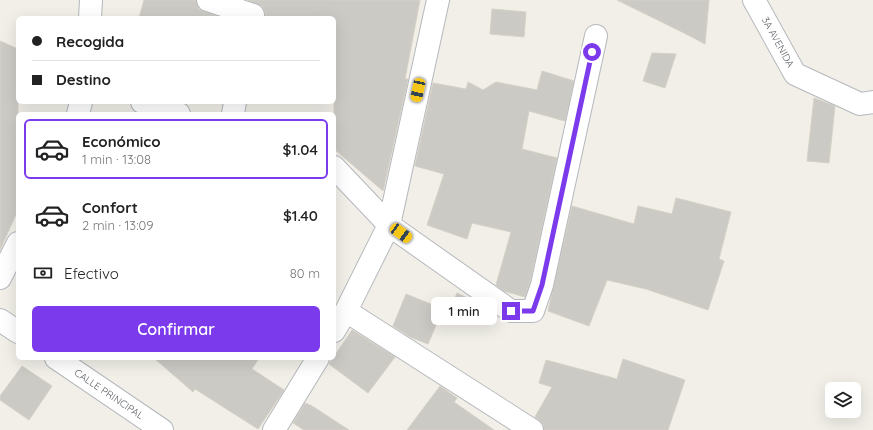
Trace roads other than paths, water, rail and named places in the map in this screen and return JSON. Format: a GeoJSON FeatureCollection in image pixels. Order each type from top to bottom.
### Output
{"type":"FeatureCollection","features":[{"type":"Feature","properties":{"kind":"street"},"geometry":{"type":"LineString","coordinates":[[90,16],[91,0]]}},
{"type":"Feature","properties":{"kind":"street"},"geometry":{"type":"LineString","coordinates":[[208,0],[254,11]]}},
{"type":"Feature","properties":{"kind":"street"},"geometry":{"type":"LineString","coordinates":[[336,328],[389,225],[438,0]]}},
{"type":"Feature","properties":{"kind":"street","name":"3A AVENIDA"},"geometry":{"type":"LineString","coordinates":[[754,0],[795,74],[860,104],[873,102]]}},
{"type":"Feature","properties":{"kind":"street"},"geometry":{"type":"LineString","coordinates":[[336,169],[389,225],[511,311],[533,311],[542,285],[596,36]]}},
{"type":"Feature","properties":{"kind":"street"},"geometry":{"type":"LineString","coordinates":[[148,104],[173,112]]}},
{"type":"Feature","properties":{"kind":"street"},"geometry":{"type":"LineString","coordinates":[[0,278],[16,247]]}},
{"type":"Feature","properties":{"kind":"street"},"geometry":{"type":"LineString","coordinates":[[346,311],[532,430]]}},
{"type":"Feature","properties":{"kind":"street"},"geometry":{"type":"LineString","coordinates":[[0,320],[16,331]]}},
{"type":"Feature","properties":{"kind":"street","name":"CALLE PRINCIPAL"},"geometry":{"type":"LineString","coordinates":[[59,360],[162,430]]}},
{"type":"Feature","properties":{"kind":"street"},"geometry":{"type":"LineString","coordinates":[[274,430],[317,360]]}}]}
